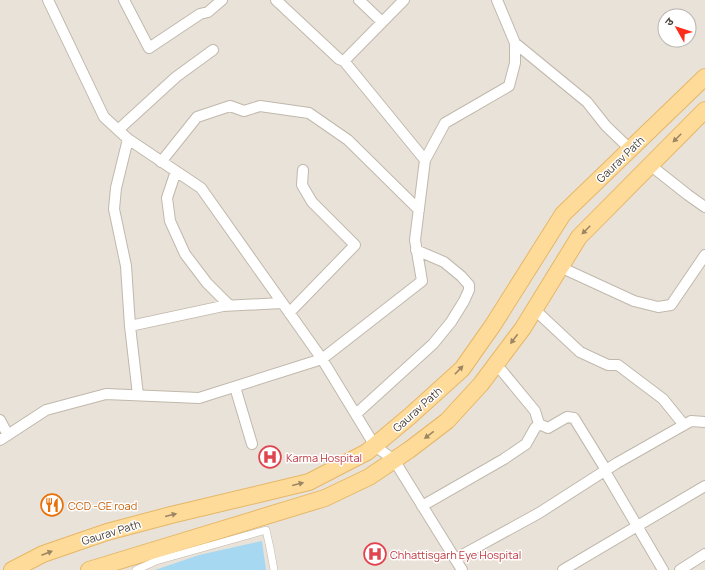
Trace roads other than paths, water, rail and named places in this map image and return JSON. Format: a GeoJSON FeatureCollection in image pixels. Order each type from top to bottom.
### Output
{"type":"FeatureCollection","features":[{"type":"Feature","properties":{"kind":"main road","name":"Gaurav Path"},"geometry":{"type":"LineString","coordinates":[[12,570],[43,554],[107,532],[309,482],[376,446],[462,369],[493,325],[563,214],[705,77]]}},
{"type":"Feature","properties":{"kind":"main road"},"geometry":{"type":"LineString","coordinates":[[89,570],[325,498],[369,477],[409,450],[447,421],[481,384],[522,328],[579,237],[705,110]]}},
{"type":"Feature","properties":{"kind":"street"},"geometry":{"type":"LineString","coordinates":[[48,0],[104,117],[128,139],[201,188],[322,359],[376,446],[394,460],[462,570]]}},
{"type":"Feature","properties":{"kind":"street"},"geometry":{"type":"LineString","coordinates":[[124,0],[149,48],[200,14],[208,12],[222,0]]}},
{"type":"Feature","properties":{"kind":"street"},"geometry":{"type":"LineString","coordinates":[[276,0],[344,61],[425,160]]}},
{"type":"Feature","properties":{"kind":"street"},"geometry":{"type":"LineString","coordinates":[[359,0],[382,22]]}},
{"type":"Feature","properties":{"kind":"street"},"geometry":{"type":"LineString","coordinates":[[344,61],[404,0]]}},
{"type":"Feature","properties":{"kind":"street"},"geometry":{"type":"LineString","coordinates":[[0,420],[4,438],[46,410],[106,394],[199,398],[322,359],[422,281],[415,240],[425,160],[445,123],[509,86],[516,63],[515,44],[497,0]]}},
{"type":"Feature","properties":{"kind":"street"},"geometry":{"type":"LineString","coordinates":[[515,44],[587,102],[606,126],[630,149]]}},
{"type":"Feature","properties":{"kind":"street"},"geometry":{"type":"LineString","coordinates":[[118,130],[176,77],[213,50]]}},
{"type":"Feature","properties":{"kind":"street"},"geometry":{"type":"LineString","coordinates":[[161,162],[197,117],[230,106],[244,111],[260,106],[309,113],[348,140],[418,210]]}},
{"type":"Feature","properties":{"kind":"street"},"geometry":{"type":"LineString","coordinates":[[128,139],[116,188],[114,208],[126,266],[130,326],[138,395]]}},
{"type":"Feature","properties":{"kind":"street"},"geometry":{"type":"LineString","coordinates":[[650,165],[705,207]]}},
{"type":"Feature","properties":{"kind":"street"},"geometry":{"type":"LineString","coordinates":[[289,313],[355,245],[312,202],[302,185],[303,170]]}},
{"type":"Feature","properties":{"kind":"street"},"geometry":{"type":"LineString","coordinates":[[176,171],[167,198],[170,221],[185,254],[207,283],[229,305]]}},
{"type":"Feature","properties":{"kind":"street"},"geometry":{"type":"LineString","coordinates":[[356,414],[433,344],[451,322],[469,290],[469,285],[461,276],[444,262],[416,250]]}},
{"type":"Feature","properties":{"kind":"street"},"geometry":{"type":"LineString","coordinates":[[560,267],[634,301],[658,307],[671,305],[705,255]]}},
{"type":"Feature","properties":{"kind":"street"},"geometry":{"type":"LineString","coordinates":[[130,326],[229,305],[282,303]]}},
{"type":"Feature","properties":{"kind":"street"},"geometry":{"type":"LineString","coordinates":[[534,308],[580,352],[608,365],[618,365],[663,399],[684,425]]}},
{"type":"Feature","properties":{"kind":"street"},"geometry":{"type":"LineString","coordinates":[[494,366],[502,371],[535,412],[539,424],[548,428],[567,417],[574,418],[606,470],[606,473],[663,570]]}},
{"type":"Feature","properties":{"kind":"street"},"geometry":{"type":"LineString","coordinates":[[235,387],[252,444]]}},
{"type":"Feature","properties":{"kind":"street"},"geometry":{"type":"LineString","coordinates":[[455,559],[539,513],[606,470],[691,421],[705,422]]}},
{"type":"Feature","properties":{"kind":"street"},"geometry":{"type":"LineString","coordinates":[[422,506],[504,459],[526,444],[539,424]]}},
{"type":"Feature","properties":{"kind":"street"},"geometry":{"type":"LineString","coordinates":[[563,570],[705,486]]}},
{"type":"Feature","properties":{"kind":"street"},"geometry":{"type":"LineString","coordinates":[[136,570],[156,561],[266,530],[274,570]]}},
{"type":"Feature","properties":{"kind":"street"},"geometry":{"type":"LineString","coordinates":[[680,570],[705,554]]}},
{"type":"Feature","properties":{"kind":"water"},"geometry":{"type":"Polygon","coordinates":[[[262,541],[266,570],[155,570],[199,555],[262,541]]]}},
{"type":"Feature","properties":{"kind":"place","name":"Karma Hospital"},"geometry":{"type":"Point","coordinates":[270,457]}},
{"type":"Feature","properties":{"kind":"place","name":"CCD -GE road"},"geometry":{"type":"Point","coordinates":[52,505]}},
{"type":"Feature","properties":{"kind":"place","name":"Chhattisgarh Eye Hospital"},"geometry":{"type":"Point","coordinates":[375,554]}}]}
